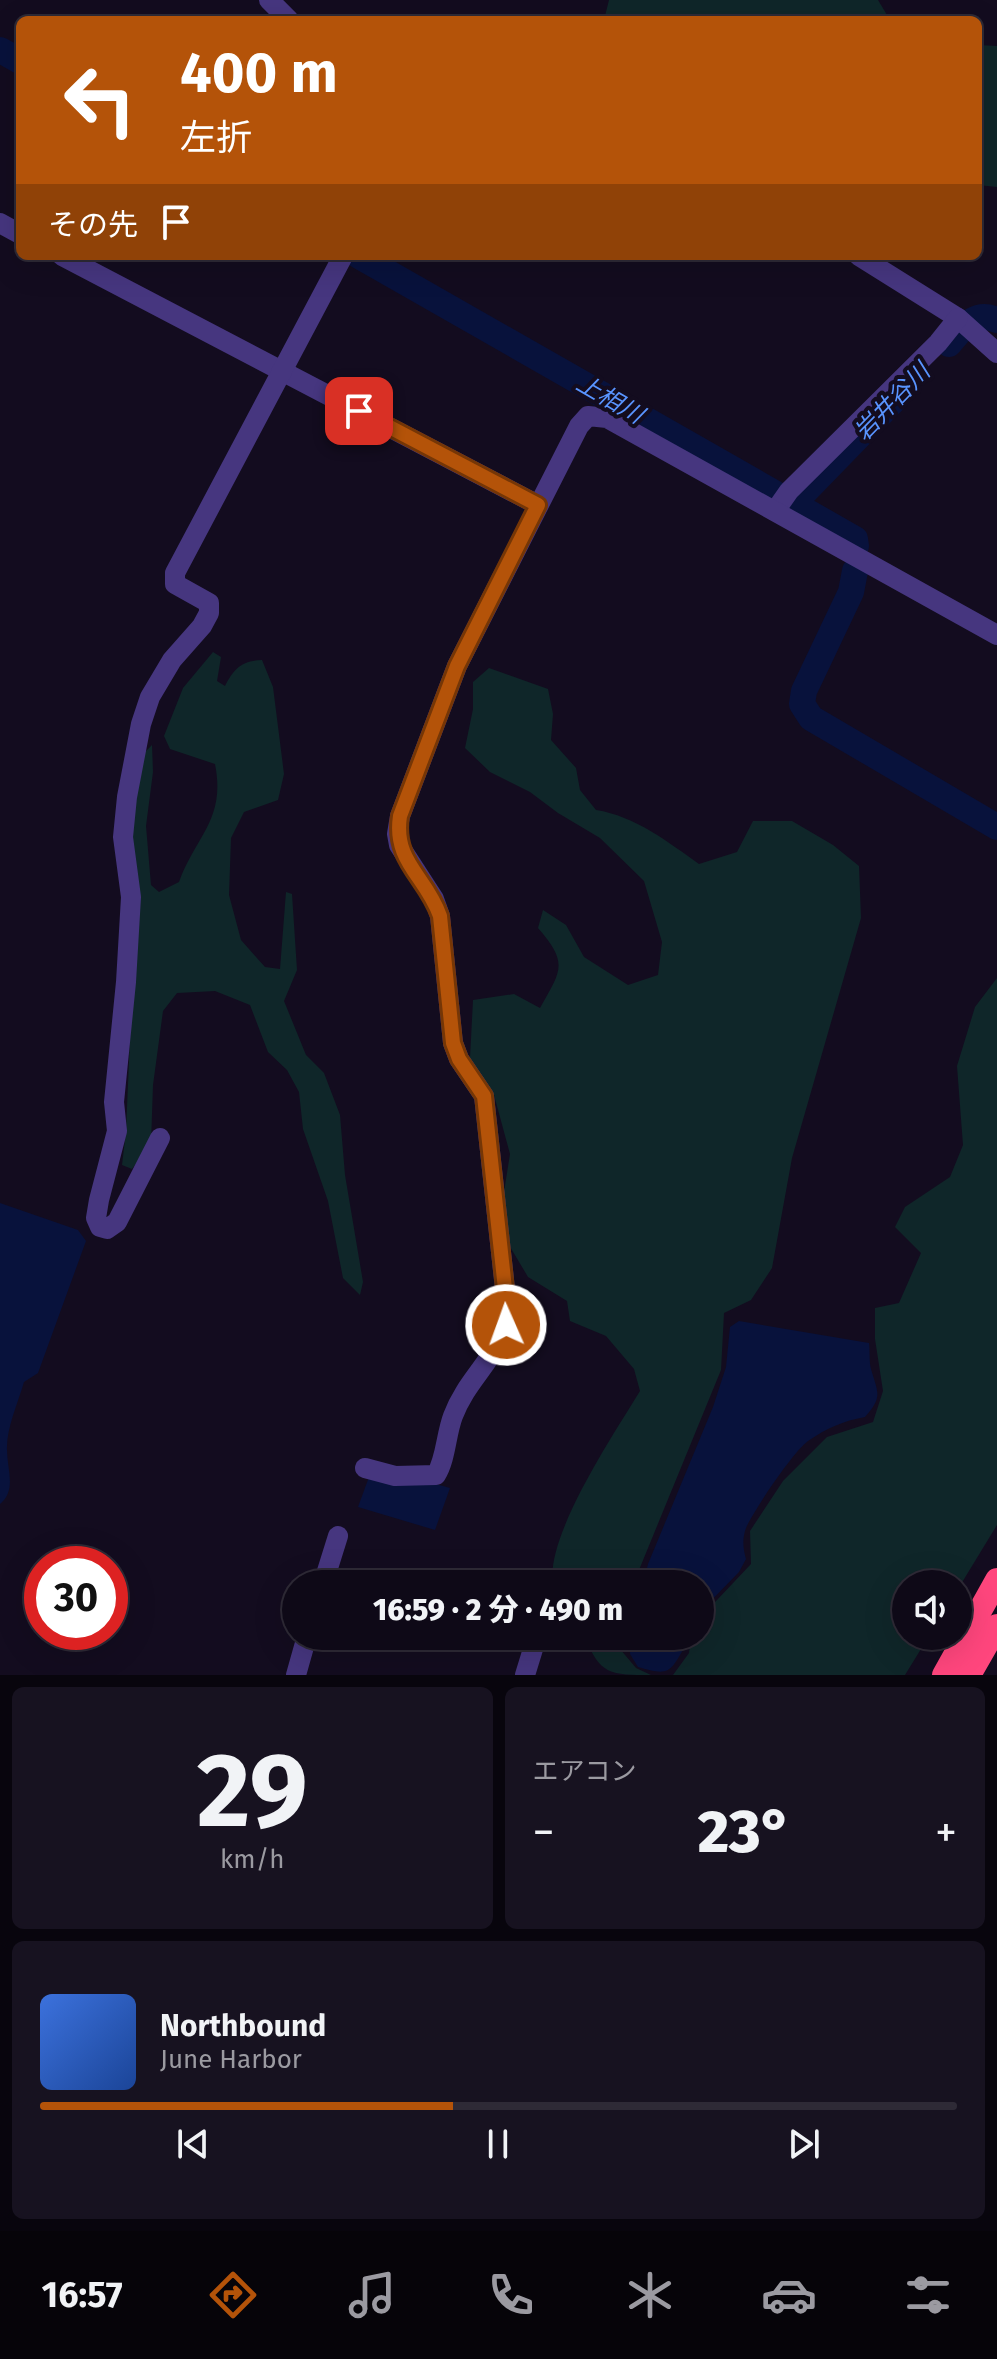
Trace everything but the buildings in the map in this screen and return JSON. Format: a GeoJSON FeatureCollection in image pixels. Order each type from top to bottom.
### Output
{"type":"FeatureCollection","features":[{"type":"Feature","properties":{"kind":"highway"},"geometry":{"type":"LineString","coordinates":[[944,1675],[997,1580]]}},
{"type":"Feature","properties":{"kind":"highway"},"geometry":{"type":"LineString","coordinates":[[969,1675],[997,1626]]}},
{"type":"Feature","properties":{"kind":"street"},"geometry":{"type":"LineString","coordinates":[[269,0],[285,16]]}},
{"type":"Feature","properties":{"kind":"street"},"geometry":{"type":"LineString","coordinates":[[70,260],[538,505]]}},
{"type":"Feature","properties":{"kind":"street"},"geometry":{"type":"LineString","coordinates":[[160,1138],[117,1222],[107,1229],[100,1227],[96,1218],[117,1131],[114,1102],[131,897],[123,837],[127,797],[141,724],[150,697],[172,660],[209,613],[209,603],[175,584],[175,573],[341,260]]}},
{"type":"Feature","properties":{"kind":"street"},"geometry":{"type":"LineString","coordinates":[[865,260],[963,322],[997,353]]}},
{"type":"Feature","properties":{"kind":"street"},"geometry":{"type":"LineString","coordinates":[[781,502],[938,343],[963,322]]}},
{"type":"Feature","properties":{"kind":"street"},"geometry":{"type":"LineString","coordinates":[[365,1468],[395,1476],[436,1475],[464,1390],[500,1342],[506,1325],[507,1307],[484,1096],[459,1059],[453,1043],[440,916],[434,899],[406,859],[397,834],[400,816],[457,666],[579,426],[588,416],[607,418],[781,502],[997,635]]}},
{"type":"Feature","properties":{"kind":"street"},"geometry":{"type":"LineString","coordinates":[[327,1570],[338,1536]]}},
{"type":"Feature","properties":{"kind":"street"},"geometry":{"type":"LineString","coordinates":[[296,1675],[303,1650]]}},
{"type":"Feature","properties":{"kind":"street"},"geometry":{"type":"LineString","coordinates":[[525,1675],[533,1650]]}},
{"type":"Feature","properties":{"kind":"green space"},"geometry":{"type":"Polygon","coordinates":[[[609,0],[878,0],[888,16],[605,16],[609,0]]]}},
{"type":"Feature","properties":{"kind":"green space"},"geometry":{"type":"Polygon","coordinates":[[[982,45],[997,46],[997,187],[982,185],[982,45]]]}},
{"type":"Feature","properties":{"kind":"green space"},"geometry":{"type":"Polygon","coordinates":[[[213,652],[221,657],[217,681],[225,686],[239,667],[262,660],[273,687],[284,774],[278,800],[244,812],[231,838],[229,895],[241,940],[265,967],[280,969],[286,892],[292,894],[297,970],[284,1001],[306,1055],[324,1073],[340,1115],[345,1175],[363,1282],[360,1295],[343,1278],[328,1201],[303,1129],[299,1092],[287,1070],[268,1052],[250,1005],[215,991],[177,993],[163,1011],[153,1085],[151,1143],[132,1169],[122,1165],[135,920],[130,826],[143,754],[152,745],[153,772],[146,826],[151,885],[159,892],[179,882],[213,814],[217,783],[215,764],[170,749],[164,736],[183,688],[213,652]]]}},
{"type":"Feature","properties":{"kind":"green space"},"geometry":{"type":"Polygon","coordinates":[[[489,668],[548,689],[553,714],[551,740],[576,768],[580,790],[596,810],[638,824],[699,864],[737,852],[753,821],[792,821],[833,845],[859,866],[861,918],[792,1158],[772,1268],[751,1300],[724,1313],[721,1370],[639,1570],[553,1570],[570,1513],[640,1391],[634,1369],[606,1336],[570,1321],[567,1301],[528,1277],[509,1245],[504,1192],[510,1154],[494,1095],[470,1058],[473,1000],[514,994],[540,1008],[553,985],[558,959],[538,928],[543,910],[566,925],[584,957],[628,985],[658,975],[662,942],[644,881],[600,838],[530,792],[490,772],[465,748],[473,709],[473,682],[489,668]]]}},
{"type":"Feature","properties":{"kind":"green space"},"geometry":{"type":"Polygon","coordinates":[[[997,978],[997,1525],[970,1570],[892,1570],[892,1650],[920,1650],[905,1675],[673,1675],[689,1650],[714,1650],[714,1603],[751,1564],[750,1531],[783,1481],[827,1437],[873,1422],[883,1391],[875,1339],[875,1308],[899,1303],[921,1253],[895,1227],[905,1207],[950,1177],[963,1145],[957,1066],[975,1007],[997,978]]]}},
{"type":"Feature","properties":{"kind":"green space"},"geometry":{"type":"Polygon","coordinates":[[[591,1650],[621,1650],[636,1668],[651,1675],[616,1673],[596,1659],[591,1650]]]}},
{"type":"Feature","properties":{"kind":"shaded area"},"geometry":{"type":"Polygon","coordinates":[[[0,1203],[78,1230],[86,1241],[38,1373],[24,1382],[7,1442],[10,1486],[0,1504],[0,1203]]]}},
{"type":"Feature","properties":{"kind":"shaded area"},"geometry":{"type":"Polygon","coordinates":[[[739,1321],[869,1343],[877,1399],[865,1417],[822,1432],[793,1457],[746,1528],[743,1544],[746,1559],[739,1572],[714,1598],[714,1570],[646,1570],[713,1407],[726,1367],[730,1327],[739,1321]]]}},
{"type":"Feature","properties":{"kind":"shaded area"},"geometry":{"type":"Polygon","coordinates":[[[369,1477],[450,1488],[435,1530],[358,1507],[369,1477]]]}},
{"type":"Feature","properties":{"kind":"shaded area"},"geometry":{"type":"Polygon","coordinates":[[[630,1650],[683,1650],[675,1663],[661,1672],[638,1667],[630,1650]]]}},
{"type":"Feature","properties":{"kind":"waterway","name":"上相川"},"geometry":{"type":"LineString","coordinates":[[0,50],[16,59]]}},
{"type":"Feature","properties":{"kind":"waterway","name":"上相川"},"geometry":{"type":"LineString","coordinates":[[366,260],[855,539],[856,546]]}},
{"type":"Feature","properties":{"kind":"waterway","name":"岩井谷川"},"geometry":{"type":"LineString","coordinates":[[949,344],[975,319],[997,320]]}},
{"type":"Feature","properties":{"kind":"waterway","name":"岩井谷川"},"geometry":{"type":"LineString","coordinates":[[794,503],[896,398]]}},
{"type":"Feature","properties":{"kind":"waterway","name":"上相川"},"geometry":{"type":"LineString","coordinates":[[855,571],[851,592],[804,691],[802,704],[811,718],[997,827]]}},
{"type":"Feature","properties":{"kind":"route"},"geometry":{"type":"LineString","coordinates":[[359,411],[538,505],[457,666],[400,816],[397,834],[406,859],[434,899],[440,916],[453,1043],[459,1059],[484,1096],[507,1307],[506,1325]]}}]}
